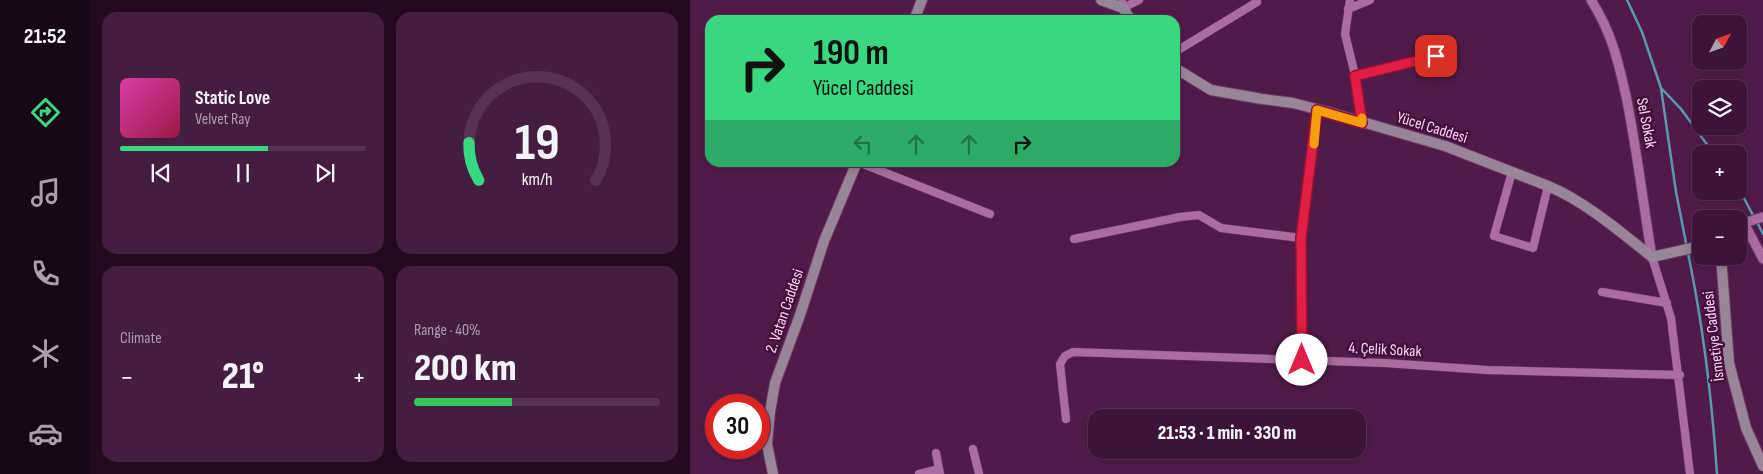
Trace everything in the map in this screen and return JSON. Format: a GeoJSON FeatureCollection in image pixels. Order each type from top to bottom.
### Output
{"type":"FeatureCollection","features":[{"type":"Feature","properties":{"kind":"main road"},"geometry":{"type":"LineString","coordinates":[[916,15],[922,0]]}},
{"type":"Feature","properties":{"kind":"main road"},"geometry":{"type":"LineString","coordinates":[[1101,0],[1123,4]]}},
{"type":"Feature","properties":{"kind":"main road","name":"Yücel Caddesi"},"geometry":{"type":"LineString","coordinates":[[1180,71],[1211,90],[1262,100],[1293,103],[1445,146],[1548,186],[1560,191],[1617,229],[1652,257]]}},
{"type":"Feature","properties":{"kind":"main road","name":"2. Vatan Caddesi"},"geometry":{"type":"LineString","coordinates":[[773,474],[767,444],[770,412],[776,383],[824,241],[855,167]]}},
{"type":"Feature","properties":{"kind":"main road"},"geometry":{"type":"LineString","coordinates":[[1652,257],[1692,248]]}},
{"type":"Feature","properties":{"kind":"main road","name":"İsmetiye Caddesi"},"geometry":{"type":"LineString","coordinates":[[1722,265],[1729,362],[1746,428],[1763,466]]}},
{"type":"Feature","properties":{"kind":"street"},"geometry":{"type":"LineString","coordinates":[[1123,4],[1139,0]]}},
{"type":"Feature","properties":{"kind":"street"},"geometry":{"type":"LineString","coordinates":[[1350,0],[1345,34],[1355,76],[1362,123]]}},
{"type":"Feature","properties":{"kind":"street"},"geometry":{"type":"LineString","coordinates":[[1348,9],[1370,0]]}},
{"type":"Feature","properties":{"kind":"street","name":"Sel Sokak"},"geometry":{"type":"LineString","coordinates":[[1591,0],[1603,18],[1616,53],[1634,137],[1652,257]]}},
{"type":"Feature","properties":{"kind":"street"},"geometry":{"type":"LineString","coordinates":[[1180,49],[1257,2]]}},
{"type":"Feature","properties":{"kind":"street"},"geometry":{"type":"LineString","coordinates":[[1355,76],[1436,56]]}},
{"type":"Feature","properties":{"kind":"street"},"geometry":{"type":"LineString","coordinates":[[1302,360],[1301,238],[1317,110]]}},
{"type":"Feature","properties":{"kind":"street"},"geometry":{"type":"LineString","coordinates":[[870,167],[990,214]]}},
{"type":"Feature","properties":{"kind":"street"},"geometry":{"type":"LineString","coordinates":[[1512,172],[1494,236],[1533,248],[1548,186]]}},
{"type":"Feature","properties":{"kind":"street"},"geometry":{"type":"LineString","coordinates":[[1074,239],[1180,217],[1199,215],[1221,228],[1301,238]]}},
{"type":"Feature","properties":{"kind":"street"},"geometry":{"type":"LineString","coordinates":[[1747,223],[1763,217]]}},
{"type":"Feature","properties":{"kind":"street"},"geometry":{"type":"LineString","coordinates":[[1747,233],[1763,259]]}},
{"type":"Feature","properties":{"kind":"street"},"geometry":{"type":"LineString","coordinates":[[1652,257],[1672,318],[1690,474]]}},
{"type":"Feature","properties":{"kind":"street"},"geometry":{"type":"LineString","coordinates":[[1602,292],[1667,303]]}},
{"type":"Feature","properties":{"kind":"street","name":"4. Çelik Sokak"},"geometry":{"type":"LineString","coordinates":[[1066,420],[1060,364],[1065,356],[1073,352],[1385,363],[1487,370],[1680,375]]}},
{"type":"Feature","properties":{"kind":"street"},"geometry":{"type":"LineString","coordinates":[[973,449],[979,474]]}},
{"type":"Feature","properties":{"kind":"street"},"geometry":{"type":"LineString","coordinates":[[919,474],[940,472],[936,453]]}},
{"type":"Feature","properties":{"kind":"waterway"},"geometry":{"type":"LineString","coordinates":[[1627,0],[1642,32],[1661,88],[1676,192],[1687,248]]}},
{"type":"Feature","properties":{"kind":"waterway"},"geometry":{"type":"LineString","coordinates":[[1662,89],[1681,109],[1707,145]]}},
{"type":"Feature","properties":{"kind":"waterway"},"geometry":{"type":"LineString","coordinates":[[1745,200],[1754,217]]}},
{"type":"Feature","properties":{"kind":"waterway"},"geometry":{"type":"LineString","coordinates":[[1757,222],[1763,234]]}},
{"type":"Feature","properties":{"kind":"waterway"},"geometry":{"type":"LineString","coordinates":[[1688,253],[1706,363],[1717,474]]}},
{"type":"Feature","properties":{"kind":"slow traffic"},"geometry":{"type":"LineString","coordinates":[[1314,144],[1317,110],[1362,123],[1362,118]]}},
{"type":"Feature","properties":{"kind":"route"},"geometry":{"type":"LineString","coordinates":[[1302,360],[1301,238],[1317,110],[1362,123],[1355,76],[1436,56]]}}]}
